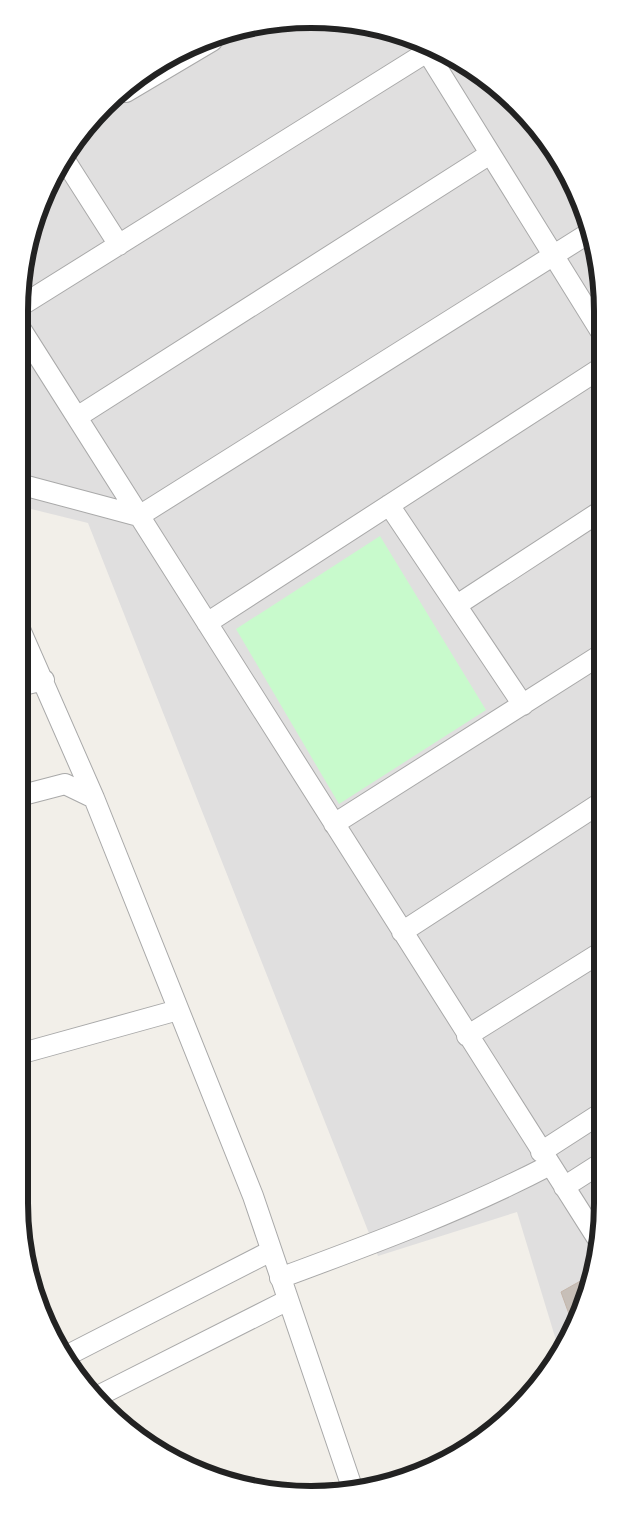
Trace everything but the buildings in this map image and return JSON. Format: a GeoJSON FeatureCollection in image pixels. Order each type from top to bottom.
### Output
{"type":"FeatureCollection","features":[{"type":"Feature","properties":{"kind":"street"},"geometry":{"type":"LineString","coordinates":[[28,301],[119,245],[420,50]]}},
{"type":"Feature","properties":{"kind":"street"},"geometry":{"type":"LineString","coordinates":[[428,53],[594,321]]}},
{"type":"Feature","properties":{"kind":"street"},"geometry":{"type":"LineString","coordinates":[[146,80],[181,59]]}},
{"type":"Feature","properties":{"kind":"street"},"geometry":{"type":"LineString","coordinates":[[77,417],[490,154]]}},
{"type":"Feature","properties":{"kind":"street"},"geometry":{"type":"LineString","coordinates":[[68,165],[119,245]]}},
{"type":"Feature","properties":{"kind":"street"},"geometry":{"type":"LineString","coordinates":[[28,486],[139,516],[584,235]]}},
{"type":"Feature","properties":{"kind":"street"},"geometry":{"type":"LineString","coordinates":[[28,340],[467,1036],[593,1232]]}},
{"type":"Feature","properties":{"kind":"street"},"geometry":{"type":"LineString","coordinates":[[207,623],[594,373]]}},
{"type":"Feature","properties":{"kind":"street"},"geometry":{"type":"LineString","coordinates":[[389,505],[522,705]]}},
{"type":"Feature","properties":{"kind":"street"},"geometry":{"type":"LineString","coordinates":[[457,605],[594,516]]}},
{"type":"Feature","properties":{"kind":"street"},"geometry":{"type":"LineString","coordinates":[[28,646],[94,798],[253,1196],[351,1484]]}},
{"type":"Feature","properties":{"kind":"street"},"geometry":{"type":"LineString","coordinates":[[334,824],[594,659]]}},
{"type":"Feature","properties":{"kind":"street"},"geometry":{"type":"LineString","coordinates":[[28,684],[44,680]]}},
{"type":"Feature","properties":{"kind":"street"},"geometry":{"type":"LineString","coordinates":[[28,794],[65,784],[94,798]]}},
{"type":"Feature","properties":{"kind":"street"},"geometry":{"type":"LineString","coordinates":[[402,932],[594,807]]}},
{"type":"Feature","properties":{"kind":"street"},"geometry":{"type":"LineString","coordinates":[[467,1036],[594,956]]}},
{"type":"Feature","properties":{"kind":"street"},"geometry":{"type":"LineString","coordinates":[[28,1052],[178,1010]]}},
{"type":"Feature","properties":{"kind":"street"},"geometry":{"type":"LineString","coordinates":[[280,1278],[363,1247],[509,1186],[594,1119]]}},
{"type":"Feature","properties":{"kind":"street"},"geometry":{"type":"LineString","coordinates":[[564,1187],[594,1168]]}},
{"type":"Feature","properties":{"kind":"street"},"geometry":{"type":"LineString","coordinates":[[70,1354],[272,1251]]}},
{"type":"Feature","properties":{"kind":"street"},"geometry":{"type":"LineString","coordinates":[[102,1394],[288,1300]]}},
{"type":"Feature","properties":{"kind":"shaded area"},"geometry":{"type":"Polygon","coordinates":[[[330,28],[384,37],[419,49],[453,65],[484,86],[524,124],[557,169],[573,203],[585,238],[594,292],[594,1222],[585,1276],[573,1311],[557,1344],[517,1212],[378,1256],[88,523],[28,508],[28,292],[37,238],[49,203],[65,169],[86,138],[124,98],[169,65],[220,43],[238,37],[274,30],[330,28]]]}},
{"type":"Feature","properties":{"kind":"green space"},"geometry":{"type":"Polygon","coordinates":[[[380,536],[486,710],[339,804],[236,629],[380,536]]]}}]}
